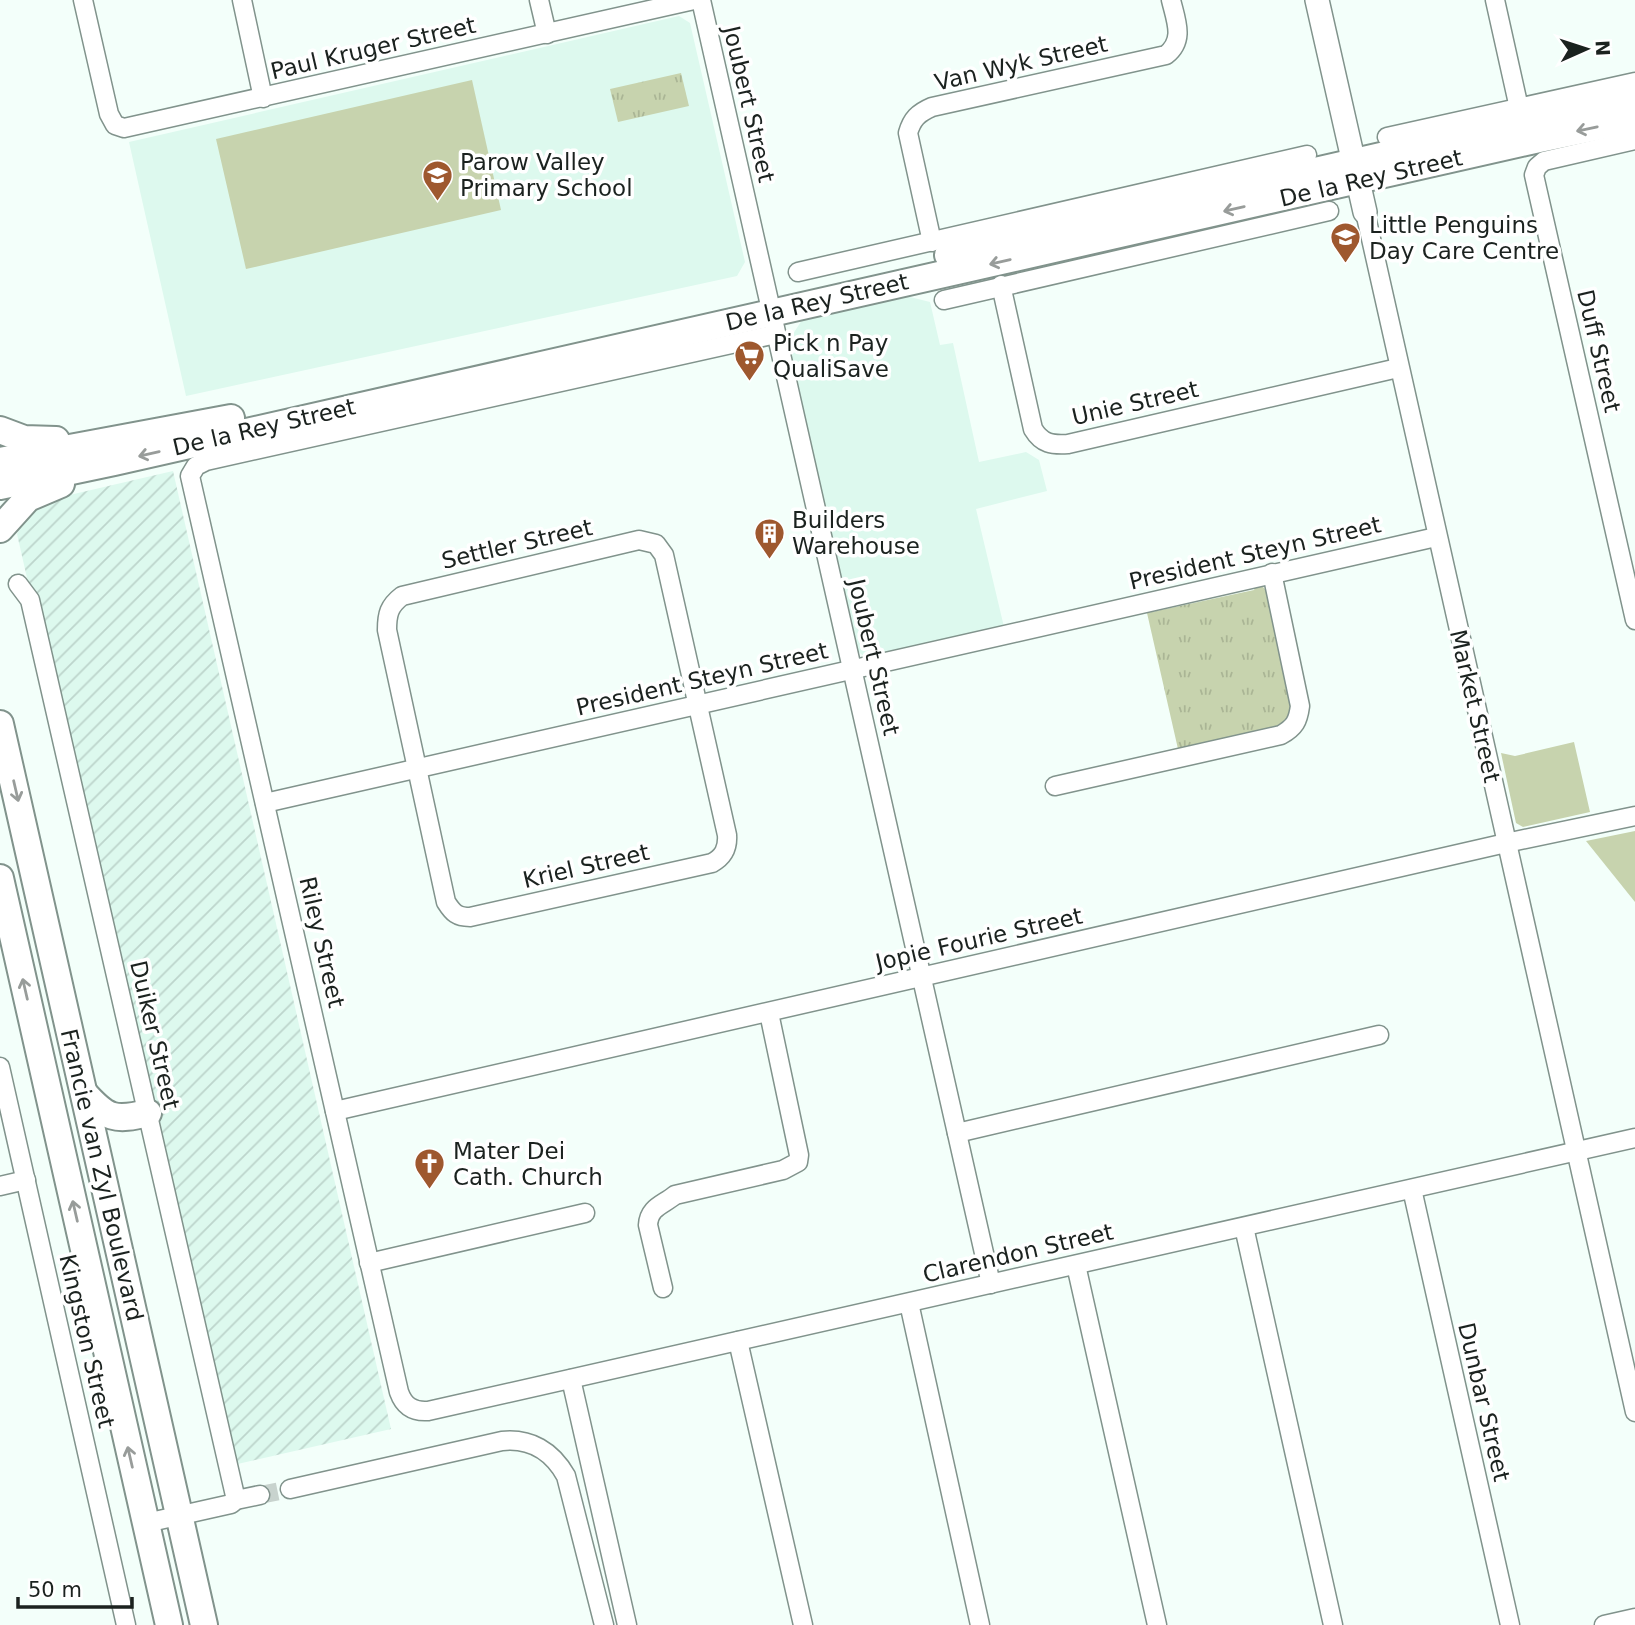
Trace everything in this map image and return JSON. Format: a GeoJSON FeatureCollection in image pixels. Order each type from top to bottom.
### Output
{"type":"FeatureCollection","features":[{"type":"Feature","properties":{"kind":"main road","name":"De la Rey Street"},"geometry":{"type":"LineString","coordinates":[[0,486],[112,451],[285,408],[771,315],[1356,171],[1635,98]]}},
{"type":"Feature","properties":{"kind":"main road","name":"De la Rey Street"},"geometry":{"type":"LineString","coordinates":[[1356,171],[1635,120]]}},
{"type":"Feature","properties":{"kind":"main road"},"geometry":{"type":"LineString","coordinates":[[0,430],[24,439],[112,451]]}},
{"type":"Feature","properties":{"kind":"main road","name":"De la Rey Street"},"geometry":{"type":"LineString","coordinates":[[0,461],[112,451]]}},
{"type":"Feature","properties":{"kind":"main road"},"geometry":{"type":"LineString","coordinates":[[0,529],[28,498],[112,451]]}},
{"type":"Feature","properties":{"kind":"main road","name":"Francie van Zyl Boulevard"},"geometry":{"type":"LineString","coordinates":[[0,724],[204,1625]]}},
{"type":"Feature","properties":{"kind":"main road","name":"Francie van Zyl Boulevard"},"geometry":{"type":"LineString","coordinates":[[0,878],[169,1625]]}},
{"type":"Feature","properties":{"kind":"main road"},"geometry":{"type":"LineString","coordinates":[[84,1093],[97,1108],[110,1116],[128,1117],[148,1112]]}},
{"type":"Feature","properties":{"kind":"street","name":"Paul Kruger Street"},"geometry":{"type":"LineString","coordinates":[[83,0],[109,114],[115,125],[124,128],[694,0]]}},
{"type":"Feature","properties":{"kind":"street"},"geometry":{"type":"LineString","coordinates":[[242,0],[263,98]]}},
{"type":"Feature","properties":{"kind":"street"},"geometry":{"type":"LineString","coordinates":[[539,0],[547,34]]}},
{"type":"Feature","properties":{"kind":"street","name":"Joubert Street"},"geometry":{"type":"LineString","coordinates":[[701,0],[991,1284]]}},
{"type":"Feature","properties":{"kind":"street","name":"Van Wyk Street"},"geometry":{"type":"LineString","coordinates":[[932,242],[908,133],[912,120],[920,112],[932,107],[1166,55],[1175,48],[1179,36],[1171,0]]}},
{"type":"Feature","properties":{"kind":"street","name":"Market Street"},"geometry":{"type":"LineString","coordinates":[[1317,0],[1635,1412]]}},
{"type":"Feature","properties":{"kind":"street"},"geometry":{"type":"LineString","coordinates":[[1495,0],[1519,108]]}},
{"type":"Feature","properties":{"kind":"street","name":"De la Rey Street"},"geometry":{"type":"LineString","coordinates":[[1387,137],[1635,82]]}},
{"type":"Feature","properties":{"kind":"street","name":"Duff Street"},"geometry":{"type":"LineString","coordinates":[[1635,140],[1544,161],[1536,167],[1534,174],[1635,620]]}},
{"type":"Feature","properties":{"kind":"street","name":"De la Rey Street"},"geometry":{"type":"LineString","coordinates":[[798,272],[1307,155]]}},
{"type":"Feature","properties":{"kind":"street","name":"De la Rey Street"},"geometry":{"type":"LineString","coordinates":[[944,300],[1329,211]]}},
{"type":"Feature","properties":{"kind":"street","name":"Unie Street"},"geometry":{"type":"LineString","coordinates":[[1001,285],[1033,429],[1038,438],[1046,443],[1068,444],[1398,368]]}},
{"type":"Feature","properties":{"kind":"street","name":"De la Rey Street"},"geometry":{"type":"LineString","coordinates":[[190,482],[195,466],[206,461],[771,315]]}},
{"type":"Feature","properties":{"kind":"street","name":"Riley Street"},"geometry":{"type":"LineString","coordinates":[[190,482],[399,1392],[401,1399],[411,1409]]}},
{"type":"Feature","properties":{"kind":"street","name":"President Steyn Street"},"geometry":{"type":"LineString","coordinates":[[265,803],[1436,537]]}},
{"type":"Feature","properties":{"kind":"street","name":"Settler Street"},"geometry":{"type":"LineString","coordinates":[[417,768],[387,630],[387,616],[392,604],[402,596],[639,540],[656,544],[664,555],[698,705]]}},
{"type":"Feature","properties":{"kind":"street"},"geometry":{"type":"LineString","coordinates":[[1055,786],[1281,735],[1293,729],[1299,719],[1300,706],[1272,573]]}},
{"type":"Feature","properties":{"kind":"street","name":"Duiker Street"},"geometry":{"type":"LineString","coordinates":[[18,584],[30,600],[236,1500]]}},
{"type":"Feature","properties":{"kind":"street","name":"Kriel Street"},"geometry":{"type":"LineString","coordinates":[[417,768],[446,902],[459,917],[470,917],[712,863],[723,855],[727,835],[698,705]]}},
{"type":"Feature","properties":{"kind":"street","name":"Jopie Fourie Street"},"geometry":{"type":"LineString","coordinates":[[335,1111],[1506,843],[1635,816]]}},
{"type":"Feature","properties":{"kind":"street"},"geometry":{"type":"LineString","coordinates":[[663,1288],[648,1225],[649,1214],[655,1208],[675,1195],[783,1170],[798,1162],[799,1155],[769,1013]]}},
{"type":"Feature","properties":{"kind":"street"},"geometry":{"type":"LineString","coordinates":[[957,1133],[1379,1035]]}},
{"type":"Feature","properties":{"kind":"street","name":"Kingston Street"},"geometry":{"type":"LineString","coordinates":[[0,1067],[126,1625]]}},
{"type":"Feature","properties":{"kind":"street","name":"Clarendon Street"},"geometry":{"type":"LineString","coordinates":[[411,1409],[429,1412],[1635,1138]]}},
{"type":"Feature","properties":{"kind":"street"},"geometry":{"type":"LineString","coordinates":[[0,1186],[26,1180]]}},
{"type":"Feature","properties":{"kind":"street","name":"Dunbar Street"},"geometry":{"type":"LineString","coordinates":[[1412,1189],[1510,1625]]}},
{"type":"Feature","properties":{"kind":"street"},"geometry":{"type":"LineString","coordinates":[[369,1263],[585,1213]]}},
{"type":"Feature","properties":{"kind":"street"},"geometry":{"type":"LineString","coordinates":[[1244,1227],[1333,1625]]}},
{"type":"Feature","properties":{"kind":"street"},"geometry":{"type":"LineString","coordinates":[[1076,1265],[1157,1625]]}},
{"type":"Feature","properties":{"kind":"street"},"geometry":{"type":"LineString","coordinates":[[908,1303],[980,1625]]}},
{"type":"Feature","properties":{"kind":"street"},"geometry":{"type":"LineString","coordinates":[[738,1341],[803,1625]]}},
{"type":"Feature","properties":{"kind":"street"},"geometry":{"type":"LineString","coordinates":[[571,1379],[627,1625]]}},
{"type":"Feature","properties":{"kind":"street"},"geometry":{"type":"LineString","coordinates":[[290,1489],[502,1441],[519,1440],[536,1445],[555,1459],[566,1476],[604,1625]]}},
{"type":"Feature","properties":{"kind":"street"},"geometry":{"type":"LineString","coordinates":[[146,1523],[260,1495]]}},
{"type":"Feature","properties":{"kind":"street"},"geometry":{"type":"LineString","coordinates":[[1604,1625],[1635,1618]]}},
{"type":"Feature","properties":{"kind":"shaded area","name":"Parow Valley Primary School"},"geometry":{"type":"Polygon","coordinates":[[[679,16],[690,23],[745,262],[737,276],[186,396],[129,142],[679,16]]]}},
{"type":"Feature","properties":{"kind":"shaded area"},"geometry":{"type":"Polygon","coordinates":[[[906,296],[930,302],[940,345],[953,343],[979,462],[1026,452],[1039,460],[1047,491],[976,509],[1004,627],[866,658],[855,649],[787,350],[794,348],[793,334],[802,320],[906,296]]]}},
{"type":"Feature","properties":{"kind":"shaded area"},"geometry":{"type":"Polygon","coordinates":[[[173,471],[391,1429],[229,1466],[17,534],[33,509],[48,500],[173,471]]]}},
{"type":"Feature","properties":{"kind":"green space"},"geometry":{"type":"Polygon","coordinates":[[[681,73],[689,106],[618,122],[610,89],[681,73]]]}},
{"type":"Feature","properties":{"kind":"green space"},"geometry":{"type":"Polygon","coordinates":[[[472,80],[501,210],[246,269],[216,139],[472,80]]]}},
{"type":"Feature","properties":{"kind":"green space"},"geometry":{"type":"Polygon","coordinates":[[[1256,585],[1269,593],[1293,714],[1280,727],[1178,749],[1147,613],[1254,590],[1256,585]]]}},
{"type":"Feature","properties":{"kind":"green space"},"geometry":{"type":"Polygon","coordinates":[[[1574,742],[1590,812],[1523,827],[1516,823],[1501,753],[1515,756],[1574,742]]]}},
{"type":"Feature","properties":{"kind":"green space"},"geometry":{"type":"Polygon","coordinates":[[[1635,831],[1635,902],[1586,841],[1635,831]]]}},
{"type":"Feature","properties":{"kind":"tunnel"},"geometry":{"type":"LineString","coordinates":[[260,1495],[290,1489]]}},
{"type":"Feature","properties":{"kind":"place","name":"Parow Valley Primary School"},"geometry":{"type":"Point","coordinates":[437,202]}},
{"type":"Feature","properties":{"kind":"place","name":"Little Penguins Day Care Centre"},"geometry":{"type":"Point","coordinates":[1346,265]}},
{"type":"Feature","properties":{"kind":"place","name":"Pick n Pay QualiSave"},"geometry":{"type":"Point","coordinates":[750,383]}},
{"type":"Feature","properties":{"kind":"place","name":"Builders Warehouse"},"geometry":{"type":"Point","coordinates":[769,560]}},
{"type":"Feature","properties":{"kind":"place","name":"Mater Dei Cath. Church"},"geometry":{"type":"Point","coordinates":[430,1191]}}]}
